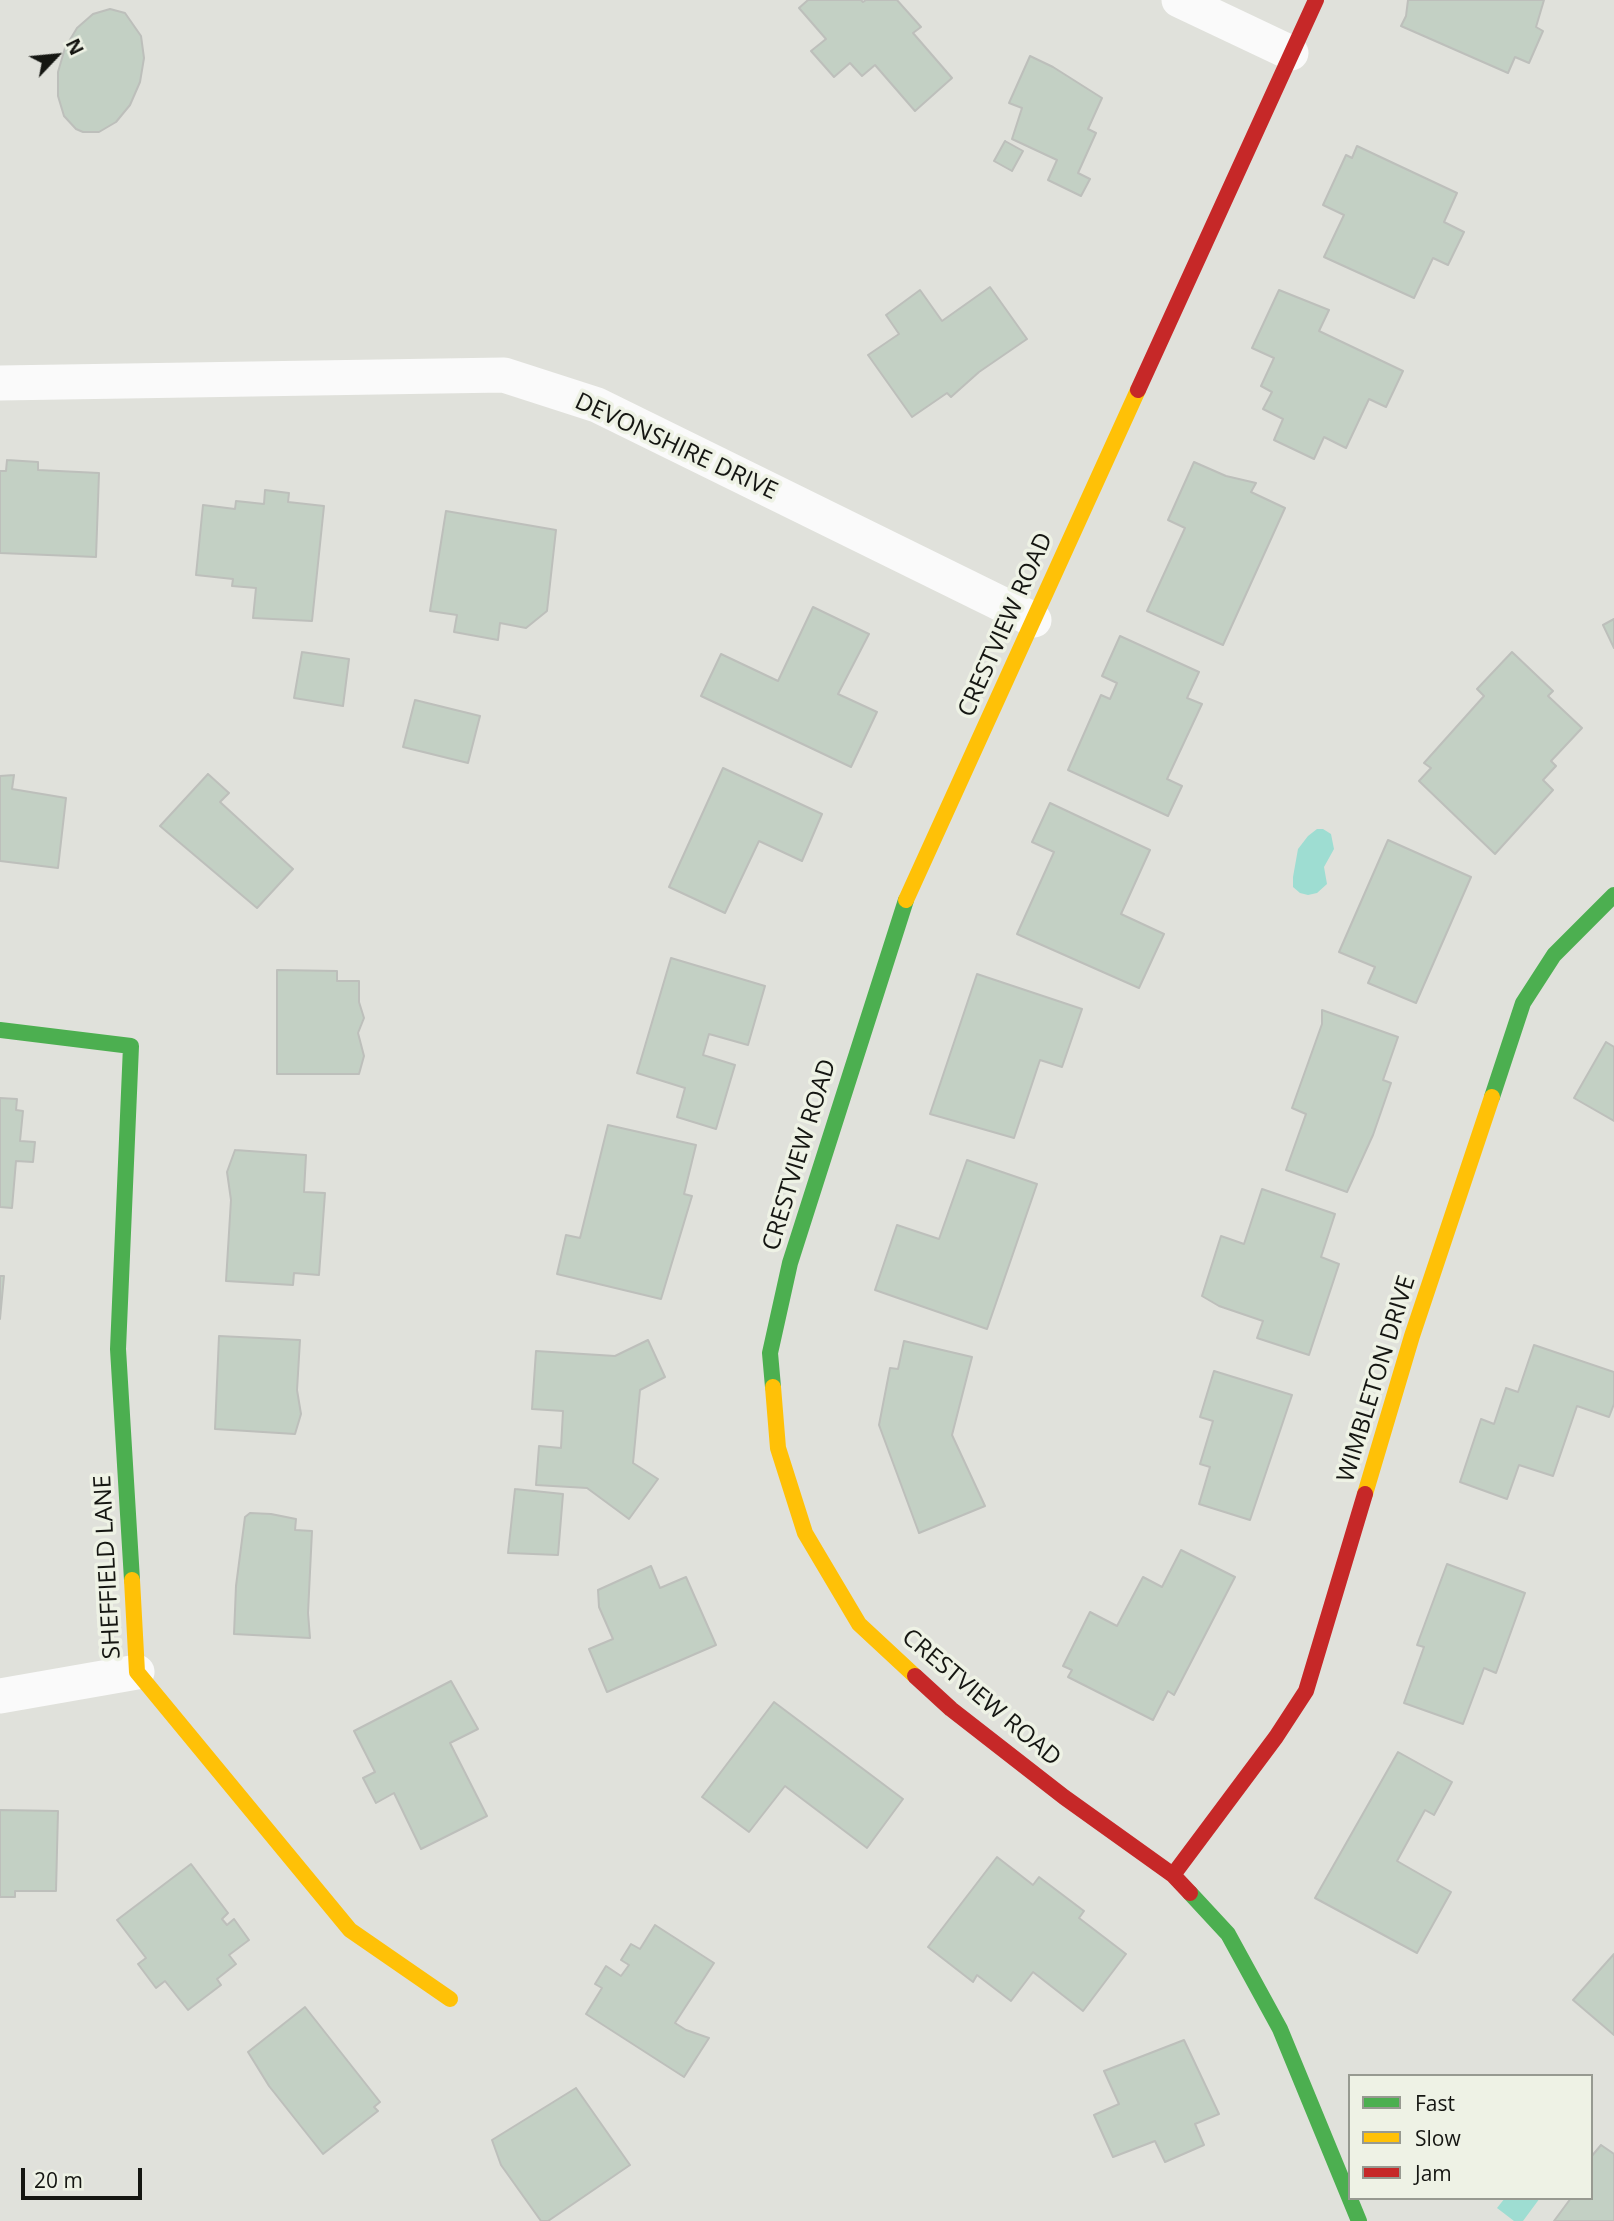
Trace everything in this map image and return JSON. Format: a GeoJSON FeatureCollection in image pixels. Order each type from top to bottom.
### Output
{"type":"FeatureCollection","features":[{"type":"Feature","properties":{"kind":"street"},"geometry":{"type":"LineString","coordinates":[[1180,0],[1291,53]]}},
{"type":"Feature","properties":{"kind":"street","name":"CRESTVIEW ROAD"},"geometry":{"type":"LineString","coordinates":[[1316,0],[900,912],[790,1263],[769,1353],[778,1448],[805,1533],[859,1624],[951,1709],[1064,1797],[1173,1875],[1228,1934],[1280,2029],[1348,2194]]}},
{"type":"Feature","properties":{"kind":"street","name":"DEVONSHIRE DRIVE"},"geometry":{"type":"LineString","coordinates":[[0,383],[504,375],[597,405],[1034,620]]}},
{"type":"Feature","properties":{"kind":"street","name":"WIMBLETON DRIVE"},"geometry":{"type":"LineString","coordinates":[[1173,1875],[1276,1737],[1306,1690],[1412,1336],[1523,1003],[1554,955],[1614,895]]}},
{"type":"Feature","properties":{"kind":"street","name":"SHEFFIELD LANE"},"geometry":{"type":"LineString","coordinates":[[0,1030],[131,1046],[118,1349],[137,1672],[350,1930],[450,1999]]}},
{"type":"Feature","properties":{"kind":"street"},"geometry":{"type":"LineString","coordinates":[[0,1696],[137,1672]]}},
{"type":"Feature","properties":{"kind":"street","name":"CRESTVIEW ROAD"},"geometry":{"type":"LineString","coordinates":[[1350,2200],[1359,2221]]}},
{"type":"Feature","properties":{"kind":"water"},"geometry":{"type":"Polygon","coordinates":[[[1317,829],[1331,834],[1334,849],[1324,867],[1327,884],[1317,893],[1308,895],[1293,887],[1293,877],[1298,849],[1317,829]]]}},
{"type":"Feature","properties":{"kind":"water"},"geometry":{"type":"Polygon","coordinates":[[[1503,2200],[1539,2200],[1523,2221],[1514,2221],[1497,2208],[1503,2200]]]}},
{"type":"Feature","properties":{"kind":"building"},"geometry":{"type":"Polygon","coordinates":[[[808,0],[897,0],[921,27],[913,33],[952,78],[915,111],[875,65],[862,76],[850,63],[834,77],[811,51],[826,39],[799,8],[808,0]]]}},
{"type":"Feature","properties":{"kind":"building"},"geometry":{"type":"Polygon","coordinates":[[[1408,0],[1544,0],[1536,27],[1543,31],[1529,63],[1515,57],[1508,73],[1401,26],[1406,16],[1408,0]]]}},
{"type":"Feature","properties":{"kind":"building"},"geometry":{"type":"Polygon","coordinates":[[[110,9],[125,13],[141,36],[144,58],[140,82],[130,105],[116,122],[99,132],[83,132],[76,129],[64,116],[58,96],[58,72],[65,48],[77,28],[93,14],[110,9]]]}},
{"type":"Feature","properties":{"kind":"building"},"geometry":{"type":"Polygon","coordinates":[[[1030,56],[1102,98],[1088,129],[1096,133],[1078,173],[1090,179],[1081,196],[1048,180],[1057,160],[1012,139],[1022,108],[1009,103],[1030,56]]]}},
{"type":"Feature","properties":{"kind":"building"},"geometry":{"type":"Polygon","coordinates":[[[1005,141],[1023,151],[1012,171],[994,161],[1005,141]]]}},
{"type":"Feature","properties":{"kind":"building"},"geometry":{"type":"Polygon","coordinates":[[[1357,146],[1457,193],[1444,222],[1464,232],[1448,265],[1433,258],[1414,298],[1324,257],[1344,215],[1323,205],[1346,155],[1352,158],[1357,146]]]}},
{"type":"Feature","properties":{"kind":"building"},"geometry":{"type":"Polygon","coordinates":[[[990,287],[1027,339],[979,372],[951,397],[947,393],[912,417],[868,355],[899,334],[886,315],[920,290],[942,321],[990,287]]]}},
{"type":"Feature","properties":{"kind":"building"},"geometry":{"type":"Polygon","coordinates":[[[1279,290],[1329,310],[1319,331],[1403,371],[1386,407],[1369,399],[1346,448],[1324,437],[1314,459],[1274,440],[1283,419],[1263,409],[1272,392],[1261,386],[1274,358],[1252,348],[1279,290]]]}},
{"type":"Feature","properties":{"kind":"building"},"geometry":{"type":"Polygon","coordinates":[[[7,460],[38,462],[38,470],[99,473],[96,557],[0,553],[0,471],[6,471],[7,460]]]}},
{"type":"Feature","properties":{"kind":"building"},"geometry":{"type":"Polygon","coordinates":[[[1194,462],[1226,476],[1256,483],[1251,492],[1285,508],[1223,645],[1147,611],[1185,528],[1168,520],[1194,462]]]}},
{"type":"Feature","properties":{"kind":"building"},"geometry":{"type":"Polygon","coordinates":[[[265,490],[289,493],[288,502],[324,506],[312,621],[253,618],[256,588],[232,586],[233,579],[196,575],[203,505],[235,509],[236,501],[264,504],[265,490]]]}},
{"type":"Feature","properties":{"kind":"building"},"geometry":{"type":"Polygon","coordinates":[[[446,511],[556,530],[547,611],[526,628],[500,623],[498,640],[454,632],[457,615],[430,611],[446,511]]]}},
{"type":"Feature","properties":{"kind":"building"},"geometry":{"type":"Polygon","coordinates":[[[813,607],[869,634],[838,694],[877,712],[851,767],[701,696],[721,654],[778,681],[813,607]]]}},
{"type":"Feature","properties":{"kind":"building"},"geometry":{"type":"Polygon","coordinates":[[[1614,619],[1614,648],[1603,625],[1614,619]]]}},
{"type":"Feature","properties":{"kind":"building"},"geometry":{"type":"Polygon","coordinates":[[[1120,636],[1199,672],[1187,698],[1202,704],[1167,779],[1182,786],[1168,816],[1068,770],[1101,695],[1110,699],[1117,683],[1102,676],[1120,636]]]}},
{"type":"Feature","properties":{"kind":"building"},"geometry":{"type":"Polygon","coordinates":[[[302,652],[349,659],[343,706],[294,698],[302,652]]]}},
{"type":"Feature","properties":{"kind":"building"},"geometry":{"type":"Polygon","coordinates":[[[1512,652],[1553,691],[1548,696],[1582,728],[1551,761],[1556,766],[1543,780],[1553,790],[1495,854],[1419,781],[1431,768],[1424,763],[1484,696],[1477,689],[1512,652]]]}},
{"type":"Feature","properties":{"kind":"building"},"geometry":{"type":"Polygon","coordinates":[[[415,700],[480,716],[468,763],[403,747],[415,700]]]}},
{"type":"Feature","properties":{"kind":"building"},"geometry":{"type":"Polygon","coordinates":[[[723,768],[822,814],[802,861],[759,841],[725,913],[669,887],[723,768]]]}},
{"type":"Feature","properties":{"kind":"building"},"geometry":{"type":"Polygon","coordinates":[[[208,774],[229,793],[220,802],[293,869],[257,908],[160,826],[208,774]]]}},
{"type":"Feature","properties":{"kind":"building"},"geometry":{"type":"Polygon","coordinates":[[[14,775],[12,789],[66,798],[58,868],[0,861],[0,776],[14,775]]]}},
{"type":"Feature","properties":{"kind":"building"},"geometry":{"type":"Polygon","coordinates":[[[1050,803],[1150,850],[1121,914],[1164,934],[1139,988],[1017,934],[1054,852],[1032,842],[1050,803]]]}},
{"type":"Feature","properties":{"kind":"building"},"geometry":{"type":"Polygon","coordinates":[[[1388,840],[1471,877],[1416,1003],[1368,983],[1375,967],[1339,952],[1388,840]]]}},
{"type":"Feature","properties":{"kind":"building"},"geometry":{"type":"Polygon","coordinates":[[[671,958],[765,986],[748,1045],[709,1034],[703,1055],[735,1065],[716,1129],[677,1117],[685,1088],[637,1073],[671,958]]]}},
{"type":"Feature","properties":{"kind":"building"},"geometry":{"type":"Polygon","coordinates":[[[277,970],[337,971],[337,981],[359,981],[359,1002],[364,1018],[358,1033],[364,1056],[359,1074],[277,1074],[277,970]]]}},
{"type":"Feature","properties":{"kind":"building"},"geometry":{"type":"Polygon","coordinates":[[[977,974],[1082,1009],[1062,1067],[1040,1060],[1014,1138],[930,1114],[977,974]]]}},
{"type":"Feature","properties":{"kind":"building"},"geometry":{"type":"Polygon","coordinates":[[[1322,1010],[1398,1037],[1383,1080],[1391,1083],[1373,1135],[1347,1192],[1286,1170],[1306,1114],[1292,1108],[1322,1024],[1322,1010]]]}},
{"type":"Feature","properties":{"kind":"building"},"geometry":{"type":"Polygon","coordinates":[[[1606,1042],[1614,1047],[1614,1121],[1574,1098],[1606,1042]]]}},
{"type":"Feature","properties":{"kind":"building"},"geometry":{"type":"Polygon","coordinates":[[[0,1098],[17,1099],[16,1110],[23,1111],[20,1141],[35,1142],[33,1162],[16,1161],[12,1208],[0,1207],[0,1098]]]}},
{"type":"Feature","properties":{"kind":"building"},"geometry":{"type":"Polygon","coordinates":[[[608,1125],[696,1145],[684,1194],[692,1196],[661,1299],[557,1274],[566,1235],[580,1238],[608,1125]]]}},
{"type":"Feature","properties":{"kind":"building"},"geometry":{"type":"Polygon","coordinates":[[[235,1150],[306,1155],[304,1192],[325,1193],[319,1275],[294,1273],[293,1285],[226,1281],[231,1200],[227,1172],[235,1150]]]}},
{"type":"Feature","properties":{"kind":"building"},"geometry":{"type":"Polygon","coordinates":[[[967,1160],[1037,1184],[987,1329],[875,1290],[897,1225],[939,1239],[967,1160]]]}},
{"type":"Feature","properties":{"kind":"building"},"geometry":{"type":"Polygon","coordinates":[[[1262,1189],[1335,1214],[1321,1257],[1339,1264],[1309,1355],[1257,1338],[1263,1321],[1219,1306],[1202,1296],[1221,1236],[1244,1244],[1262,1189]]]}},
{"type":"Feature","properties":{"kind":"building"},"geometry":{"type":"Polygon","coordinates":[[[0,1276],[4,1276],[0,1319],[0,1276]]]}},
{"type":"Feature","properties":{"kind":"building"},"geometry":{"type":"Polygon","coordinates":[[[219,1336],[300,1340],[297,1390],[301,1414],[295,1434],[215,1429],[219,1336]]]}},
{"type":"Feature","properties":{"kind":"building"},"geometry":{"type":"Polygon","coordinates":[[[648,1340],[665,1377],[640,1390],[633,1463],[658,1479],[629,1519],[587,1488],[536,1485],[539,1446],[561,1448],[563,1411],[532,1409],[536,1351],[615,1356],[648,1340]]]}},
{"type":"Feature","properties":{"kind":"building"},"geometry":{"type":"Polygon","coordinates":[[[904,1341],[972,1357],[952,1435],[985,1506],[919,1533],[879,1425],[890,1368],[898,1369],[904,1341]]]}},
{"type":"Feature","properties":{"kind":"building"},"geometry":{"type":"Polygon","coordinates":[[[1534,1345],[1614,1372],[1614,1404],[1609,1417],[1577,1406],[1553,1476],[1519,1465],[1507,1499],[1460,1482],[1481,1419],[1494,1424],[1506,1388],[1518,1392],[1534,1345]]]}},
{"type":"Feature","properties":{"kind":"building"},"geometry":{"type":"Polygon","coordinates":[[[1214,1371],[1292,1395],[1250,1520],[1199,1504],[1210,1467],[1200,1464],[1213,1421],[1200,1417],[1214,1371]]]}},
{"type":"Feature","properties":{"kind":"building"},"geometry":{"type":"Polygon","coordinates":[[[515,1489],[563,1494],[558,1555],[508,1553],[515,1489]]]}},
{"type":"Feature","properties":{"kind":"building"},"geometry":{"type":"Polygon","coordinates":[[[250,1513],[296,1519],[295,1530],[312,1531],[308,1613],[310,1638],[234,1634],[236,1586],[245,1517],[250,1513]]]}},
{"type":"Feature","properties":{"kind":"building"},"geometry":{"type":"Polygon","coordinates":[[[1181,1550],[1235,1577],[1174,1695],[1168,1691],[1153,1720],[1068,1677],[1072,1670],[1063,1666],[1090,1612],[1117,1626],[1143,1577],[1162,1587],[1181,1550]]]}},
{"type":"Feature","properties":{"kind":"building"},"geometry":{"type":"Polygon","coordinates":[[[1447,1564],[1525,1593],[1496,1673],[1484,1668],[1463,1724],[1404,1703],[1424,1647],[1417,1645],[1447,1564]]]}},
{"type":"Feature","properties":{"kind":"building"},"geometry":{"type":"Polygon","coordinates":[[[651,1566],[660,1588],[686,1577],[716,1645],[607,1692],[589,1649],[613,1639],[599,1607],[598,1590],[651,1566]]]}},
{"type":"Feature","properties":{"kind":"building"},"geometry":{"type":"Polygon","coordinates":[[[451,1681],[478,1729],[450,1743],[487,1816],[421,1849],[394,1793],[376,1803],[363,1778],[375,1772],[354,1731],[451,1681]]]}},
{"type":"Feature","properties":{"kind":"building"},"geometry":{"type":"Polygon","coordinates":[[[774,1702],[903,1799],[867,1848],[785,1786],[749,1832],[702,1797],[774,1702]]]}},
{"type":"Feature","properties":{"kind":"building"},"geometry":{"type":"Polygon","coordinates":[[[1398,1752],[1452,1782],[1434,1815],[1425,1810],[1397,1861],[1451,1892],[1417,1953],[1315,1898],[1398,1752]]]}},
{"type":"Feature","properties":{"kind":"building"},"geometry":{"type":"Polygon","coordinates":[[[0,1810],[58,1811],[56,1891],[15,1891],[15,1897],[0,1897],[0,1810]]]}},
{"type":"Feature","properties":{"kind":"building"},"geometry":{"type":"Polygon","coordinates":[[[997,1857],[1033,1885],[1039,1877],[1084,1911],[1079,1918],[1126,1954],[1083,2011],[1033,1972],[1011,2001],[977,1975],[973,1982],[928,1947],[997,1857]]]}},
{"type":"Feature","properties":{"kind":"building"},"geometry":{"type":"Polygon","coordinates":[[[191,1864],[228,1913],[222,1919],[227,1925],[234,1919],[249,1940],[229,1955],[236,1964],[217,1979],[221,1985],[188,2010],[165,1981],[156,1988],[138,1964],[146,1958],[117,1920],[191,1864]]]}},
{"type":"Feature","properties":{"kind":"building"},"geometry":{"type":"Polygon","coordinates":[[[655,1925],[714,1963],[675,2023],[709,2038],[684,2077],[586,2014],[602,1988],[595,1984],[606,1966],[621,1976],[629,1965],[621,1960],[631,1944],[640,1949],[655,1925]]]}},
{"type":"Feature","properties":{"kind":"building"},"geometry":{"type":"Polygon","coordinates":[[[1614,1954],[1614,2035],[1573,2000],[1614,1954]]]}},
{"type":"Feature","properties":{"kind":"building"},"geometry":{"type":"Polygon","coordinates":[[[305,2007],[380,2102],[374,2107],[378,2111],[323,2154],[269,2086],[248,2052],[305,2007]]]}},
{"type":"Feature","properties":{"kind":"building"},"geometry":{"type":"Polygon","coordinates":[[[1184,2040],[1219,2114],[1195,2124],[1204,2145],[1165,2162],[1155,2141],[1113,2157],[1094,2115],[1119,2104],[1104,2071],[1184,2040]]]}},
{"type":"Feature","properties":{"kind":"building"},"geometry":{"type":"Polygon","coordinates":[[[576,2088],[630,2165],[548,2221],[541,2221],[501,2165],[492,2140],[576,2088]]]}},
{"type":"Feature","properties":{"kind":"building"},"geometry":{"type":"Polygon","coordinates":[[[1601,2145],[1614,2154],[1614,2221],[1554,2221],[1570,2200],[1593,2200],[1593,2155],[1601,2145]]]}},
{"type":"Feature","properties":{"kind":"traffic: fast"},"geometry":{"type":"LineString","coordinates":[[1492,1097],[1523,1003],[1554,955],[1614,895]]}},
{"type":"Feature","properties":{"kind":"traffic: fast"},"geometry":{"type":"LineString","coordinates":[[773,1387],[770,1353],[790,1263],[906,900]]}},
{"type":"Feature","properties":{"kind":"traffic: fast"},"geometry":{"type":"LineString","coordinates":[[0,1030],[131,1046],[118,1349],[132,1580]]}},
{"type":"Feature","properties":{"kind":"traffic: fast"},"geometry":{"type":"LineString","coordinates":[[1190,1893],[1228,1934],[1280,2029],[1348,2194]]}},
{"type":"Feature","properties":{"kind":"traffic: fast"},"geometry":{"type":"LineString","coordinates":[[1350,2200],[1359,2221]]}},
{"type":"Feature","properties":{"kind":"traffic: slow"},"geometry":{"type":"LineString","coordinates":[[906,900],[1138,390]]}},
{"type":"Feature","properties":{"kind":"traffic: slow"},"geometry":{"type":"LineString","coordinates":[[1365,1494],[1412,1336],[1492,1097]]}},
{"type":"Feature","properties":{"kind":"traffic: slow"},"geometry":{"type":"LineString","coordinates":[[773,1387],[778,1448],[805,1533],[859,1624],[915,1676]]}},
{"type":"Feature","properties":{"kind":"traffic: slow"},"geometry":{"type":"LineString","coordinates":[[132,1580],[137,1672],[350,1930],[450,1999]]}},
{"type":"Feature","properties":{"kind":"traffic: jam"},"geometry":{"type":"LineString","coordinates":[[1138,390],[1316,0]]}},
{"type":"Feature","properties":{"kind":"traffic: jam"},"geometry":{"type":"LineString","coordinates":[[1173,1875],[1276,1737],[1306,1691],[1365,1494]]}},
{"type":"Feature","properties":{"kind":"traffic: jam"},"geometry":{"type":"LineString","coordinates":[[915,1676],[951,1709],[1064,1797],[1173,1875],[1190,1893]]}}]}
